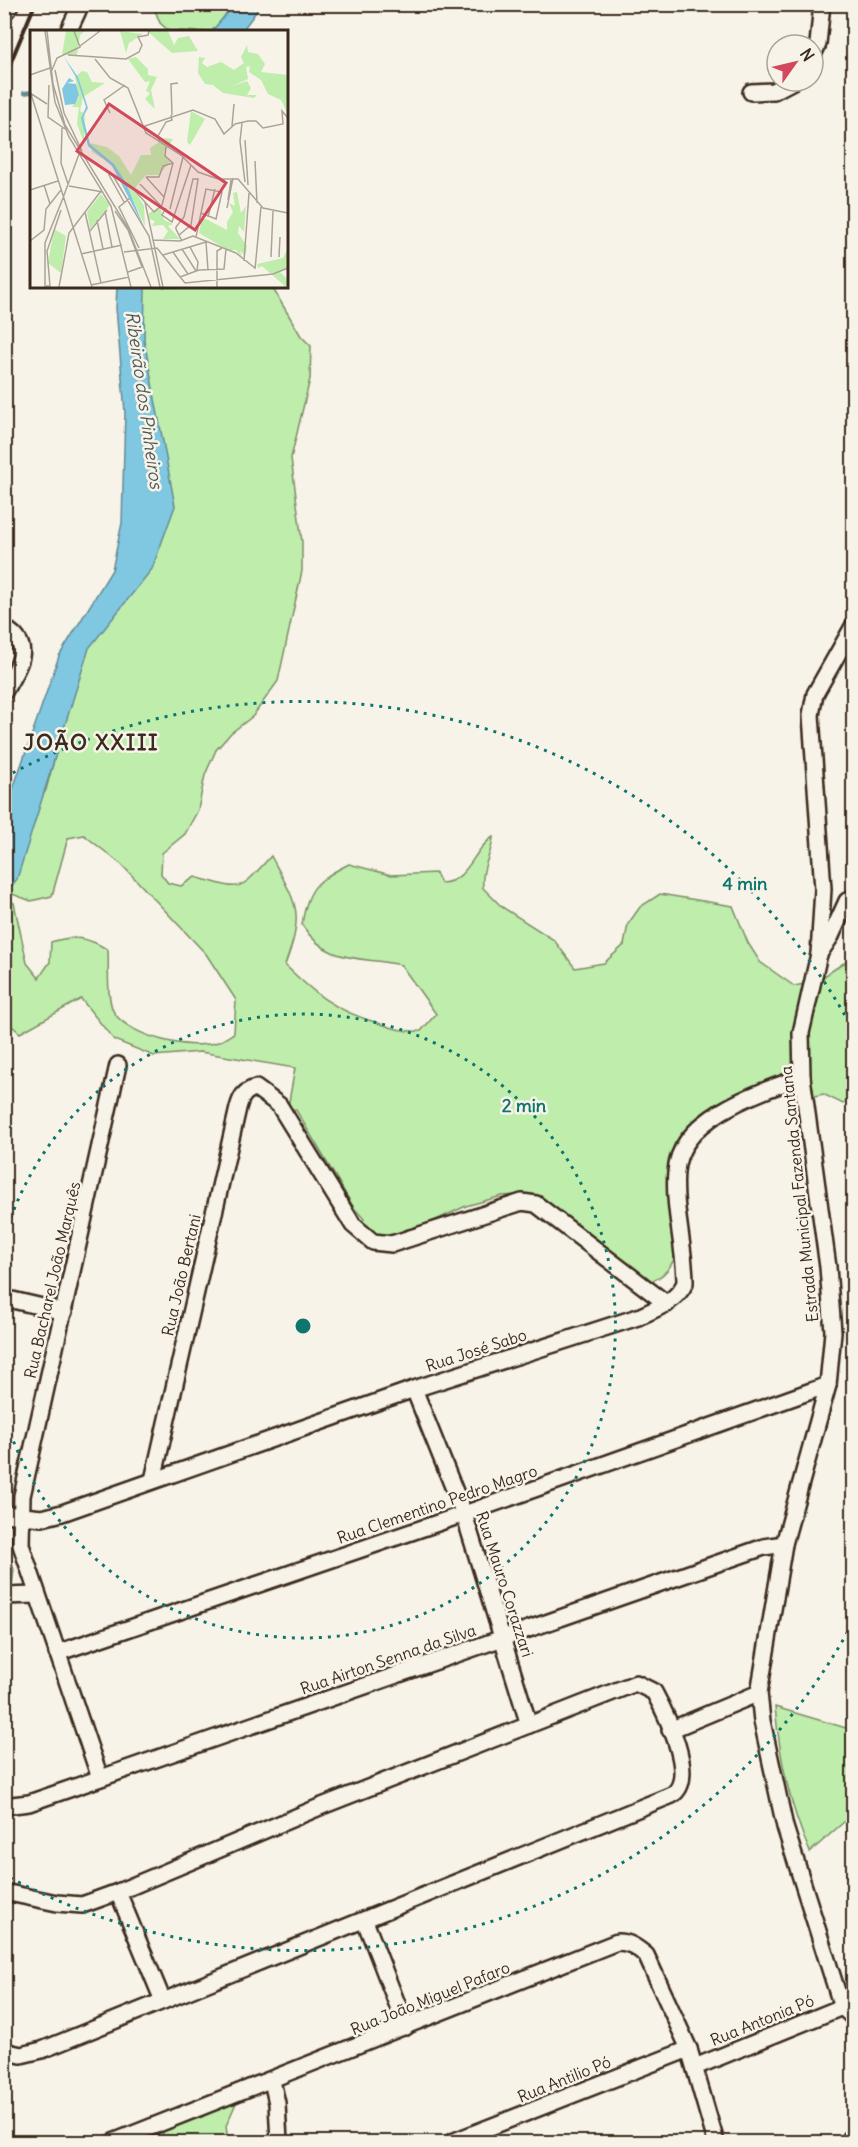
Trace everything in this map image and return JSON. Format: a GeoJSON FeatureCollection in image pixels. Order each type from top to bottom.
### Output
{"type":"FeatureCollection","features":[{"type":"Feature","properties":{"kind":"street"},"geometry":{"type":"LineString","coordinates":[[69,30],[81,4]]}},
{"type":"Feature","properties":{"kind":"street"},"geometry":{"type":"LineString","coordinates":[[819,33],[822,4]]}},
{"type":"Feature","properties":{"kind":"street"},"geometry":{"type":"LineString","coordinates":[[751,92],[765,91]]}},
{"type":"Feature","properties":{"kind":"street"},"geometry":{"type":"LineString","coordinates":[[819,954],[823,889],[810,715],[815,694],[854,625]]}},
{"type":"Feature","properties":{"kind":"street"},"geometry":{"type":"LineString","coordinates":[[4,628],[18,635],[23,646],[19,664],[4,692]]}},
{"type":"Feature","properties":{"kind":"street"},"geometry":{"type":"LineString","coordinates":[[819,954],[831,936],[847,901],[854,897]]}},
{"type":"Feature","properties":{"kind":"street","name":"Estrada Municipal Fazenda Santana"},"geometry":{"type":"LineString","coordinates":[[819,954],[801,1034],[802,1077],[828,1267],[833,1332],[828,1384],[784,1544],[759,1693],[762,1721],[784,1827],[842,2007],[854,2018]]}},
{"type":"Feature","properties":{"kind":"street","name":"Rua Bacharel João Marquês"},"geometry":{"type":"LineString","coordinates":[[100,1778],[21,1545],[22,1496],[118,1065]]}},
{"type":"Feature","properties":{"kind":"street","name":"Rua José Sabo"},"geometry":{"type":"LineString","coordinates":[[4,1514],[42,1518],[62,1513],[414,1389],[638,1317],[667,1304],[681,1291],[685,1283],[676,1172],[685,1143],[699,1127],[748,1096],[802,1077]]}},
{"type":"Feature","properties":{"kind":"street","name":"Rua João Bertani"},"geometry":{"type":"LineString","coordinates":[[153,1480],[238,1108],[244,1093],[256,1088],[279,1105],[352,1225],[373,1242],[392,1244],[522,1202],[536,1204],[667,1304]]}},
{"type":"Feature","properties":{"kind":"street"},"geometry":{"type":"LineString","coordinates":[[4,1298],[64,1312]]}},
{"type":"Feature","properties":{"kind":"street","name":"Rua Clementino Pedro Magro"},"geometry":{"type":"LineString","coordinates":[[57,1653],[464,1514],[828,1384]]}},
{"type":"Feature","properties":{"kind":"street","name":"Rua Mauro Corazzari"},"geometry":{"type":"LineString","coordinates":[[414,1389],[464,1514],[529,1725]]}},
{"type":"Feature","properties":{"kind":"street","name":"Rua Airton Senna da Silva"},"geometry":{"type":"LineString","coordinates":[[4,1806],[29,1803],[764,1547],[784,1544]]}},
{"type":"Feature","properties":{"kind":"street"},"geometry":{"type":"LineString","coordinates":[[4,1596],[37,1595]]}},
{"type":"Feature","properties":{"kind":"street"},"geometry":{"type":"LineString","coordinates":[[4,1892],[57,1903],[82,1905],[322,1806],[636,1683],[654,1692],[670,1730],[684,1774],[678,1791],[672,1795],[365,1921],[31,2054],[21,2055],[4,2051]]}},
{"type":"Feature","properties":{"kind":"street"},"geometry":{"type":"LineString","coordinates":[[670,1730],[759,1693]]}},
{"type":"Feature","properties":{"kind":"street"},"geometry":{"type":"LineString","coordinates":[[118,1892],[163,2001]]}},
{"type":"Feature","properties":{"kind":"street"},"geometry":{"type":"LineString","coordinates":[[365,1921],[406,2027]]}},
{"type":"Feature","properties":{"kind":"street","name":"Rua João Miguel Pafaro"},"geometry":{"type":"LineString","coordinates":[[113,2142],[272,2081],[617,1942],[626,1942],[634,1945],[646,1955],[689,2049],[716,2142]]}},
{"type":"Feature","properties":{"kind":"street","name":"Rua Antonia Pó"},"geometry":{"type":"LineString","coordinates":[[695,2067],[842,2007]]}},
{"type":"Feature","properties":{"kind":"street","name":"Rua Antilio Pó"},"geometry":{"type":"LineString","coordinates":[[452,2142],[689,2049]]}},
{"type":"Feature","properties":{"kind":"street"},"geometry":{"type":"LineString","coordinates":[[272,2081],[277,2103],[279,2142]]}},
{"type":"Feature","properties":{"kind":"green space"},"geometry":{"type":"Polygon","coordinates":[[[153,5],[232,5],[215,30],[168,30],[160,23],[153,5]]]}},
{"type":"Feature","properties":{"kind":"green space"},"geometry":{"type":"Polygon","coordinates":[[[136,288],[273,288],[301,336],[311,346],[310,379],[291,458],[302,542],[302,571],[278,681],[253,716],[231,733],[216,750],[205,775],[198,810],[185,834],[162,853],[161,874],[168,883],[181,886],[195,877],[222,885],[238,886],[252,877],[271,856],[287,886],[295,909],[295,932],[285,965],[316,993],[336,1006],[392,1028],[409,1031],[421,1031],[436,1014],[401,965],[346,957],[334,953],[312,938],[302,925],[307,902],[315,887],[329,875],[349,864],[391,875],[436,873],[441,883],[458,877],[493,837],[485,867],[483,888],[502,907],[554,940],[575,968],[604,963],[624,945],[628,924],[640,907],[660,894],[733,906],[748,943],[760,962],[794,986],[815,982],[853,957],[853,1110],[846,1102],[843,1104],[823,1094],[799,1100],[791,1085],[785,1080],[776,1078],[715,1109],[680,1153],[689,1159],[679,1165],[681,1231],[678,1248],[663,1274],[650,1282],[545,1208],[519,1195],[502,1196],[466,1206],[421,1227],[407,1229],[392,1238],[378,1240],[360,1223],[364,1219],[354,1208],[296,1110],[288,1107],[295,1068],[200,1052],[154,1056],[114,1040],[81,999],[20,1033],[12,1026],[5,1028],[4,901],[14,903],[27,963],[39,978],[50,962],[51,942],[67,938],[81,938],[108,950],[109,992],[112,1008],[123,1022],[134,1029],[163,1040],[193,1045],[218,1042],[234,1033],[236,1000],[206,954],[122,865],[84,835],[68,838],[52,896],[31,901],[12,894],[5,882],[4,862],[46,790],[86,640],[136,538],[136,288]]]}},
{"type":"Feature","properties":{"kind":"green space"},"geometry":{"type":"Polygon","coordinates":[[[4,1537],[14,1570],[11,1591],[4,1592],[4,1537]]]}},
{"type":"Feature","properties":{"kind":"green space"},"geometry":{"type":"Polygon","coordinates":[[[775,1707],[853,1730],[853,1814],[810,1852],[796,1817],[786,1781],[775,1707]]]}},
{"type":"Feature","properties":{"kind":"green space"},"geometry":{"type":"Polygon","coordinates":[[[229,2098],[236,2103],[226,2126],[228,2142],[161,2142],[167,2124],[178,2119],[202,2117],[229,2098]]]}},
{"type":"Feature","properties":{"kind":"water"},"geometry":{"type":"Polygon","coordinates":[[[234,5],[261,5],[243,30],[213,30],[234,5]]]}},
{"type":"Feature","properties":{"kind":"water","name":"Ribeirão dos Pinheiros"},"geometry":{"type":"Polygon","coordinates":[[[117,288],[145,288],[144,340],[175,506],[152,569],[89,648],[17,879],[5,895],[5,812],[59,656],[112,570],[122,523],[125,412],[116,308],[117,288]]]}},
{"type":"Feature","properties":{"kind":"waterway"},"geometry":{"type":"LineString","coordinates":[[24,93],[30,92]]}},
{"type":"Feature","properties":{"kind":"railway"},"geometry":{"type":"LineString","coordinates":[[4,78],[35,4]]}},
{"type":"Feature","properties":{"kind":"district","name":"JOÃO XXIII"},"geometry":{"type":"Point","coordinates":[91,742]}}]}
